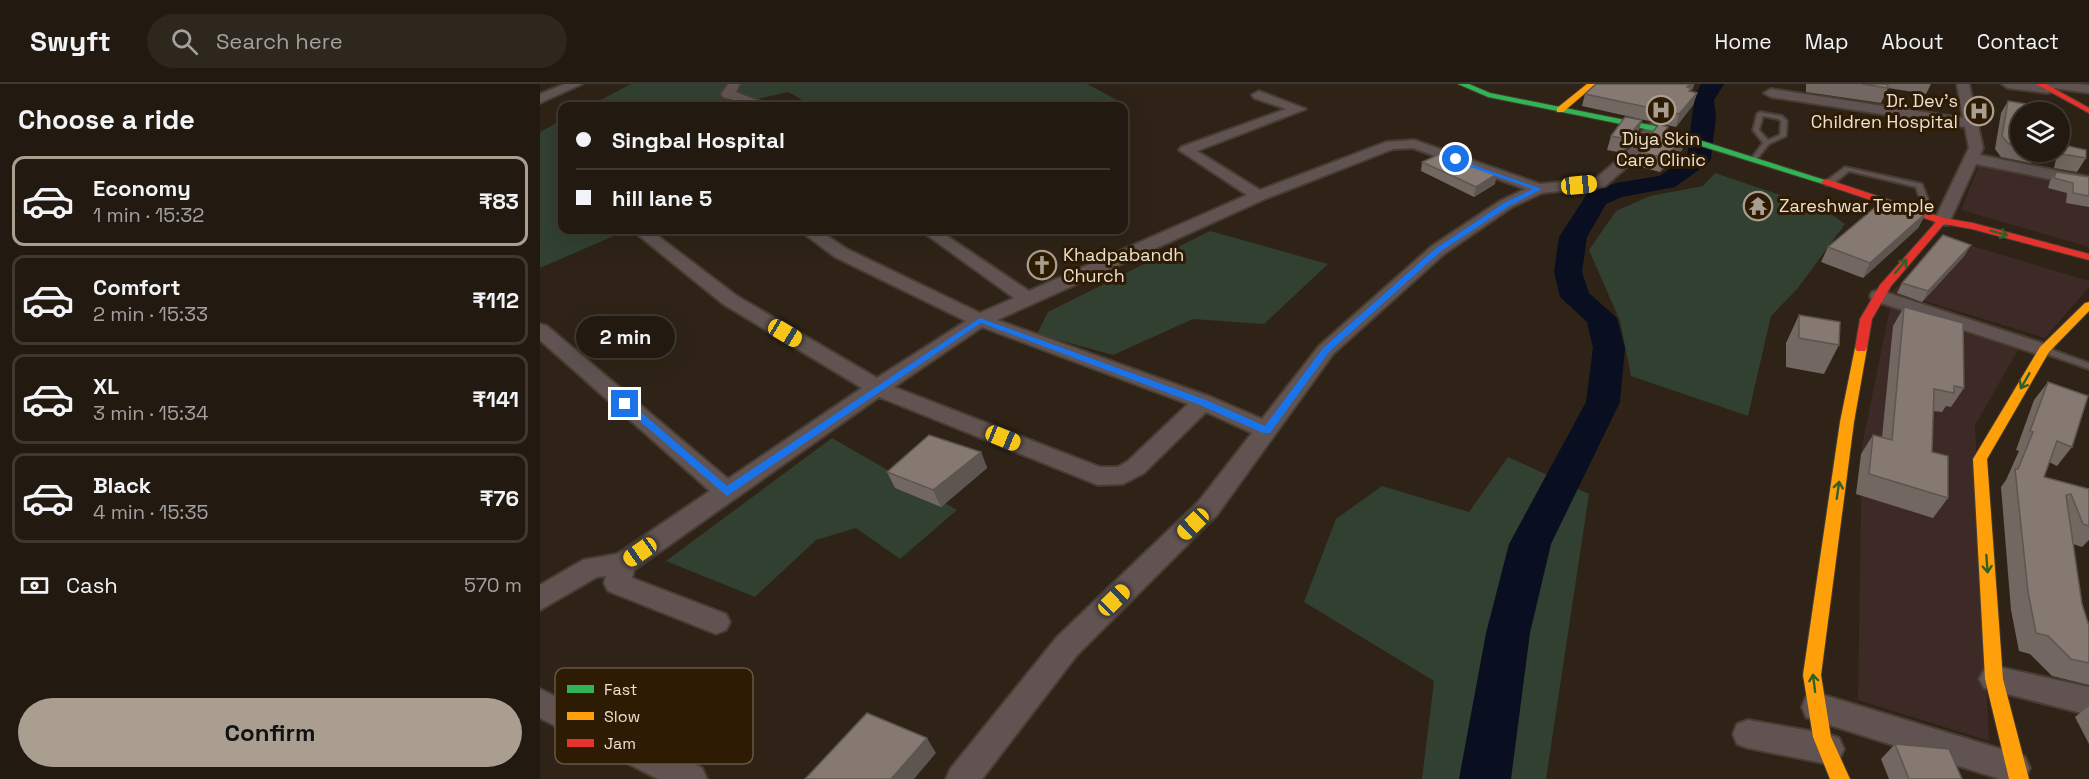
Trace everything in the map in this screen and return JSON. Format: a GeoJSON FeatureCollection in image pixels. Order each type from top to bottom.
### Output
{"type":"FeatureCollection","features":[{"type":"Feature","properties":{"kind":"main road"},"geometry":{"type":"LineString","coordinates":[[1462,84],[1488,95],[1660,131],[1754,159],[1942,221],[1973,226],[2089,257]]}},
{"type":"Feature","properties":{"kind":"main road"},"geometry":{"type":"LineString","coordinates":[[1560,110],[1592,84]]}},
{"type":"Feature","properties":{"kind":"main road"},"geometry":{"type":"LineString","coordinates":[[2047,86],[2085,108]]}},
{"type":"Feature","properties":{"kind":"main road"},"geometry":{"type":"LineString","coordinates":[[1942,221],[1949,228],[1983,241],[2089,271]]}},
{"type":"Feature","properties":{"kind":"main road"},"geometry":{"type":"LineString","coordinates":[[1840,779],[1822,736],[1812,675],[1847,422],[1866,319],[1892,277],[1942,221]]}},
{"type":"Feature","properties":{"kind":"main road"},"geometry":{"type":"LineString","coordinates":[[2017,773],[1994,679],[1980,459],[2044,350],[2089,305]]}},
{"type":"Feature","properties":{"kind":"street"},"geometry":{"type":"LineString","coordinates":[[540,99],[576,84]]}},
{"type":"Feature","properties":{"kind":"street"},"geometry":{"type":"LineString","coordinates":[[734,84],[728,94],[753,102]]}},
{"type":"Feature","properties":{"kind":"street"},"geometry":{"type":"LineString","coordinates":[[1942,221],[1976,148],[1963,84]]}},
{"type":"Feature","properties":{"kind":"street"},"geometry":{"type":"LineString","coordinates":[[2008,84],[2089,89]]}},
{"type":"Feature","properties":{"kind":"street"},"geometry":{"type":"LineString","coordinates":[[1771,93],[1972,124]]}},
{"type":"Feature","properties":{"kind":"street"},"geometry":{"type":"LineString","coordinates":[[1259,95],[1299,109],[1186,150],[1259,196]]}},
{"type":"Feature","properties":{"kind":"street"},"geometry":{"type":"LineString","coordinates":[[962,779],[1067,646],[1208,508],[1326,350],[1438,250],[1506,204],[1539,189],[1599,183],[1660,131]]}},
{"type":"Feature","properties":{"kind":"street"},"geometry":{"type":"LineString","coordinates":[[540,599],[592,567],[622,564],[877,388],[980,320],[1259,196],[1391,145],[1414,144],[1539,189]]}},
{"type":"Feature","properties":{"kind":"street"},"geometry":{"type":"LineString","coordinates":[[1971,158],[2089,182]]}},
{"type":"Feature","properties":{"kind":"street"},"geometry":{"type":"LineString","coordinates":[[645,234],[729,300],[877,388],[1086,472],[1111,477],[1123,475],[1136,467],[1203,402]]}},
{"type":"Feature","properties":{"kind":"street"},"geometry":{"type":"LineString","coordinates":[[813,234],[841,253],[980,320],[1203,402],[1266,430]]}},
{"type":"Feature","properties":{"kind":"street"},"geometry":{"type":"LineString","coordinates":[[934,234],[1028,299]]}},
{"type":"Feature","properties":{"kind":"street"},"geometry":{"type":"LineString","coordinates":[[1879,296],[2044,350]]}},
{"type":"Feature","properties":{"kind":"street"},"geometry":{"type":"LineString","coordinates":[[540,330],[727,492]]}},
{"type":"Feature","properties":{"kind":"street"},"geometry":{"type":"LineString","coordinates":[[622,564],[617,583],[716,622]]}},
{"type":"Feature","properties":{"kind":"street"},"geometry":{"type":"LineString","coordinates":[[1994,679],[2089,701]]}},
{"type":"Feature","properties":{"kind":"street"},"geometry":{"type":"LineString","coordinates":[[540,703],[555,710]]}},
{"type":"Feature","properties":{"kind":"street"},"geometry":{"type":"LineString","coordinates":[[1817,707],[2017,773]]}},
{"type":"Feature","properties":{"kind":"street"},"geometry":{"type":"LineString","coordinates":[[1748,734],[1828,749]]}},
{"type":"Feature","properties":{"kind":"street"},"geometry":{"type":"LineString","coordinates":[[662,764],[692,779]]}},
{"type":"Feature","properties":{"kind":"lane"},"geometry":{"type":"LineString","coordinates":[[1754,159],[1767,142],[1783,136],[1784,121],[1780,117],[1758,116],[1756,130],[1767,142]]}},
{"type":"Feature","properties":{"kind":"lane"},"geometry":{"type":"LineString","coordinates":[[1829,183],[1848,169],[1919,186],[1925,202],[1915,211]]}},
{"type":"Feature","properties":{"kind":"lane"},"geometry":{"type":"LineString","coordinates":[[2044,350],[2089,366]]}},
{"type":"Feature","properties":{"kind":"shaded area"},"geometry":{"type":"Polygon","coordinates":[[[1980,162],[2089,186],[2089,247],[1961,210],[1980,162]]]}},
{"type":"Feature","properties":{"kind":"shaded area"},"geometry":{"type":"Polygon","coordinates":[[[1952,240],[2089,281],[2089,287],[2045,338],[1892,291],[1952,240]]]}},
{"type":"Feature","properties":{"kind":"shaded area"},"geometry":{"type":"Polygon","coordinates":[[[1890,308],[2018,350],[1975,425],[1989,741],[1858,700],[1862,446],[1890,308]]]}},
{"type":"Feature","properties":{"kind":"green space"},"geometry":{"type":"Polygon","coordinates":[[[631,84],[1087,84],[1117,100],[1111,102],[806,102],[788,92],[745,102],[597,102],[631,84]]]}},
{"type":"Feature","properties":{"kind":"green space"},"geometry":{"type":"Polygon","coordinates":[[[558,122],[558,234],[616,235],[540,268],[540,132],[558,122]]]}},
{"type":"Feature","properties":{"kind":"green space"},"geometry":{"type":"Polygon","coordinates":[[[1715,173],[1827,211],[1845,224],[1798,288],[1771,316],[1748,416],[1631,376],[1620,321],[1589,250],[1616,211],[1650,196],[1703,186],[1715,173]]]}},
{"type":"Feature","properties":{"kind":"green space"},"geometry":{"type":"Polygon","coordinates":[[[1210,231],[1328,264],[1264,324],[1193,319],[1113,355],[1037,334],[1048,312],[1210,231]]]}},
{"type":"Feature","properties":{"kind":"green space"},"geometry":{"type":"Polygon","coordinates":[[[832,438],[957,510],[900,559],[856,528],[816,540],[755,597],[666,561],[832,438]]]}},
{"type":"Feature","properties":{"kind":"green space"},"geometry":{"type":"Polygon","coordinates":[[[1508,457],[1589,494],[1546,779],[1422,779],[1434,681],[1304,602],[1336,519],[1382,486],[1469,512],[1508,457]]]}},
{"type":"Feature","properties":{"kind":"building"},"geometry":{"type":"Polygon","coordinates":[[[1596,84],[1690,84],[1687,87],[1691,88],[1689,91],[1697,93],[1679,114],[1585,94],[1596,84]]]}},
{"type":"Feature","properties":{"kind":"building"},"geometry":{"type":"Polygon","coordinates":[[[1862,84],[1887,84],[1888,88],[1862,84]]]}},
{"type":"Feature","properties":{"kind":"building"},"geometry":{"type":"Polygon","coordinates":[[[2008,101],[2014,102],[2010,102],[2010,144],[2002,136],[2008,101]]]}},
{"type":"Feature","properties":{"kind":"building"},"geometry":{"type":"Polygon","coordinates":[[[1625,117],[1642,120],[1626,139],[1611,136],[1625,117]]]}},
{"type":"Feature","properties":{"kind":"building"},"geometry":{"type":"Polygon","coordinates":[[[1659,124],[1668,127],[1665,131],[1686,136],[1664,158],[1641,152],[1650,144],[1645,142],[1659,124]]]}},
{"type":"Feature","properties":{"kind":"building"},"geometry":{"type":"Polygon","coordinates":[[[2070,146],[2086,150],[2086,158],[2070,155],[2070,146]]]}},
{"type":"Feature","properties":{"kind":"building"},"geometry":{"type":"Polygon","coordinates":[[[1440,154],[1454,160],[1459,158],[1497,174],[1476,187],[1422,162],[1440,154]]]}},
{"type":"Feature","properties":{"kind":"building"},"geometry":{"type":"Polygon","coordinates":[[[2056,172],[2089,177],[2089,196],[2073,193],[2073,183],[2054,178],[2056,172]]]}},
{"type":"Feature","properties":{"kind":"building"},"geometry":{"type":"Polygon","coordinates":[[[1885,199],[1926,213],[1870,263],[1828,247],[1885,199]]]}},
{"type":"Feature","properties":{"kind":"building"},"geometry":{"type":"Polygon","coordinates":[[[1943,235],[1971,245],[1928,291],[1902,283],[1943,235]]]}},
{"type":"Feature","properties":{"kind":"building"},"geometry":{"type":"Polygon","coordinates":[[[1904,307],[1963,323],[1964,388],[1954,386],[1954,393],[1934,389],[1932,452],[1948,456],[1948,498],[1869,474],[1873,435],[1892,440],[1904,307]]]}},
{"type":"Feature","properties":{"kind":"building"},"geometry":{"type":"Polygon","coordinates":[[[1799,315],[1840,322],[1839,345],[1799,338],[1799,315]]]}},
{"type":"Feature","properties":{"kind":"building"},"geometry":{"type":"Polygon","coordinates":[[[2048,382],[2088,396],[2072,447],[2057,441],[2044,477],[2089,489],[2089,526],[2083,524],[2071,494],[2066,495],[2082,604],[2089,626],[2089,663],[2071,659],[2048,636],[2036,633],[2028,592],[2015,469],[2018,469],[2033,432],[2030,431],[2048,382]]]}},
{"type":"Feature","properties":{"kind":"building"},"geometry":{"type":"Polygon","coordinates":[[[929,435],[981,452],[933,490],[887,472],[929,435]]]}},
{"type":"Feature","properties":{"kind":"building"},"geometry":{"type":"Polygon","coordinates":[[[867,713],[927,738],[891,779],[805,779],[867,713]]]}},
{"type":"Feature","properties":{"kind":"building"},"geometry":{"type":"Polygon","coordinates":[[[1895,744],[1949,749],[1962,779],[1909,779],[1895,744]]]}},
{"type":"Feature","properties":{"kind":"waterway"},"geometry":{"type":"LineString","coordinates":[[1485,779],[1508,633],[1530,544],[1603,402],[1609,348],[1602,318],[1575,297],[1568,272],[1573,237],[1596,199],[1616,191],[1666,182],[1688,169],[1699,159],[1705,117],[1703,100],[1709,88],[1714,84]]}},
{"type":"Feature","properties":{"kind":"traffic: fast"},"geometry":{"type":"LineString","coordinates":[[1462,84],[1488,95],[1652,128],[1826,182]]}},
{"type":"Feature","properties":{"kind":"traffic: slow"},"geometry":{"type":"LineString","coordinates":[[1560,110],[1592,84]]}},
{"type":"Feature","properties":{"kind":"traffic: slow"},"geometry":{"type":"LineString","coordinates":[[2019,779],[1994,679],[1980,459],[2044,350],[2089,305]]}},
{"type":"Feature","properties":{"kind":"traffic: slow"},"geometry":{"type":"LineString","coordinates":[[1840,779],[1822,737],[1812,675],[1847,422],[1861,348]]}},
{"type":"Feature","properties":{"kind":"traffic: jam"},"geometry":{"type":"LineString","coordinates":[[2040,84],[2089,111]]}},
{"type":"Feature","properties":{"kind":"traffic: jam"},"geometry":{"type":"LineString","coordinates":[[1826,182],[1942,221],[1973,226],[2089,257]]}},
{"type":"Feature","properties":{"kind":"traffic: jam"},"geometry":{"type":"LineString","coordinates":[[1861,348],[1866,319],[1886,285],[1942,221]]}},
{"type":"Feature","properties":{"kind":"place","name":"Diya Skin Care Clinic"},"geometry":{"type":"Point","coordinates":[1661,110]}},
{"type":"Feature","properties":{"kind":"place","name":"Dr. Dev's Children Hospital"},"geometry":{"type":"Point","coordinates":[1979,111]}},
{"type":"Feature","properties":{"kind":"place","name":"Zareshwar Temple"},"geometry":{"type":"Point","coordinates":[1758,206]}},
{"type":"Feature","properties":{"kind":"place","name":"Khadpabandh Church"},"geometry":{"type":"Point","coordinates":[1042,265]}},
{"type":"Feature","properties":{"kind":"route"},"geometry":{"type":"LineString","coordinates":[[625,404],[727,492],[980,320],[1203,402],[1266,430],[1326,350],[1438,250],[1506,204],[1539,189],[1456,159]]}}]}
